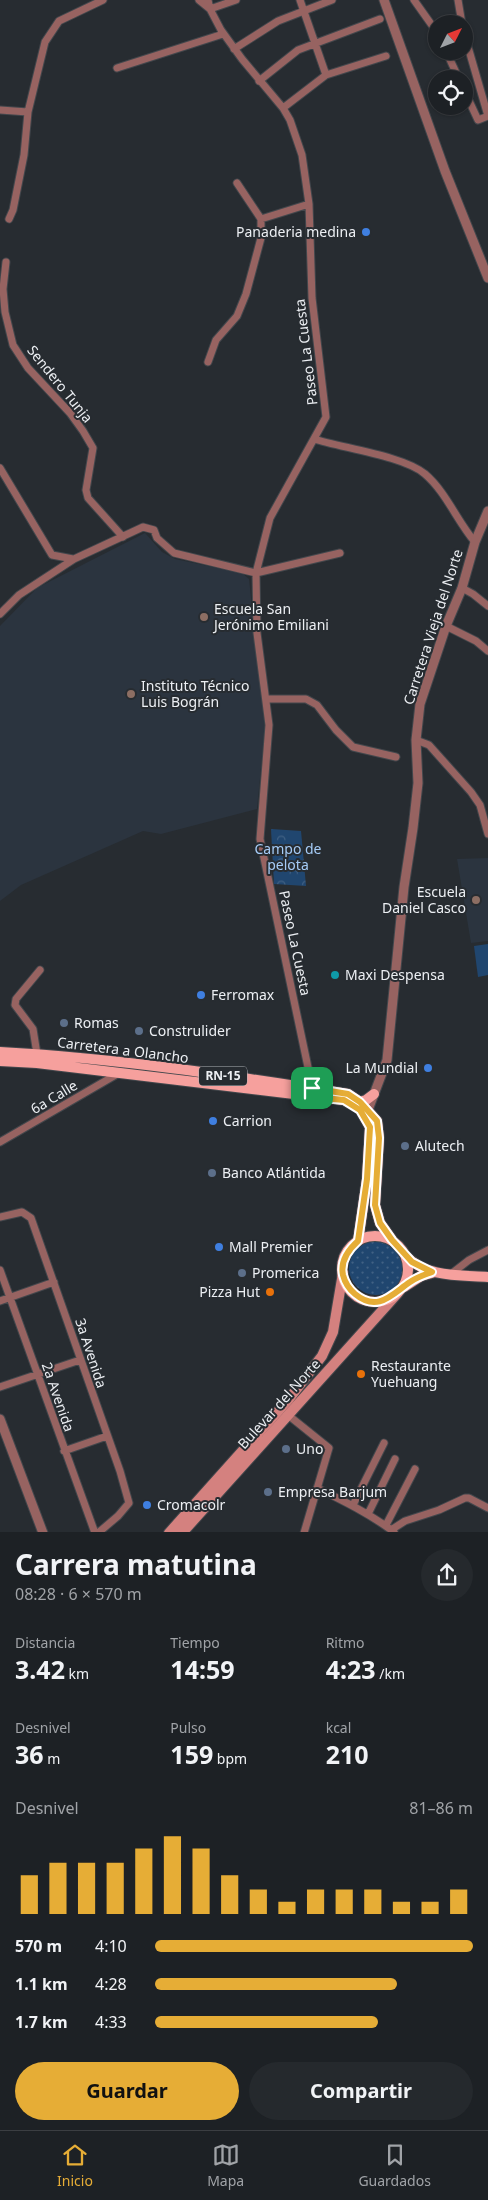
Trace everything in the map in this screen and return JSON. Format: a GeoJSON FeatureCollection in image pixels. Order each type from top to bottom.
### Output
{"type":"FeatureCollection","features":[{"type":"Feature","properties":{"kind":"main road","name":"Carretera a Olancho"},"geometry":{"type":"LineString","coordinates":[[0,1052],[37,1054],[170,1069],[344,1100],[360,1110],[370,1127],[367,1179],[358,1241]]}},
{"type":"Feature","properties":{"kind":"main road","name":"Carretera a Olancho"},"geometry":{"type":"LineString","coordinates":[[0,1061],[37,1063],[313,1093],[348,1094],[360,1102],[377,1121],[379,1138],[375,1205],[380,1223],[392,1240]]}},
{"type":"Feature","properties":{"kind":"main road"},"geometry":{"type":"LineString","coordinates":[[360,1102],[374,1094]]}},
{"type":"Feature","properties":{"kind":"main road"},"geometry":{"type":"LineString","coordinates":[[358,1241],[375,1236],[392,1240]]}},
{"type":"Feature","properties":{"kind":"main road","name":"RN-15"},"geometry":{"type":"LineString","coordinates":[[392,1240],[412,1262],[432,1272],[488,1278]]}},
{"type":"Feature","properties":{"kind":"main road","name":"RN-15"},"geometry":{"type":"LineString","coordinates":[[343,1273],[345,1256],[358,1241]]}},
{"type":"Feature","properties":{"kind":"main road"},"geometry":{"type":"LineString","coordinates":[[400,1291],[408,1271],[404,1253]]}},
{"type":"Feature","properties":{"kind":"main road"},"geometry":{"type":"LineString","coordinates":[[343,1273],[351,1291],[368,1301],[388,1300],[411,1281],[432,1272]]}},
{"type":"Feature","properties":{"kind":"main road","name":"Bulevar del Norte"},"geometry":{"type":"LineString","coordinates":[[169,1532],[288,1399],[322,1356],[333,1332],[343,1273]]}},
{"type":"Feature","properties":{"kind":"main road","name":"Bulevar del Norte"},"geometry":{"type":"LineString","coordinates":[[182,1532],[400,1291]]}},
{"type":"Feature","properties":{"kind":"street"},"geometry":{"type":"LineString","coordinates":[[9,219],[13,210],[24,155],[28,112],[45,42],[59,21],[104,0]]}},
{"type":"Feature","properties":{"kind":"street"},"geometry":{"type":"LineString","coordinates":[[200,0],[210,9],[236,0]]}},
{"type":"Feature","properties":{"kind":"street","name":"Paseo La Cuesta"},"geometry":{"type":"LineString","coordinates":[[208,0],[210,9],[223,34],[259,81],[283,108],[302,155],[309,204],[312,298],[326,416],[270,518],[256,573],[257,633],[269,725],[260,839],[313,1093]]}},
{"type":"Feature","properties":{"kind":"street"},"geometry":{"type":"LineString","coordinates":[[300,0],[326,75]]}},
{"type":"Feature","properties":{"kind":"street"},"geometry":{"type":"LineString","coordinates":[[234,49],[278,21],[332,0]]}},
{"type":"Feature","properties":{"kind":"street"},"geometry":{"type":"LineString","coordinates":[[384,0],[445,171],[488,278]]}},
{"type":"Feature","properties":{"kind":"street"},"geometry":{"type":"LineString","coordinates":[[414,0],[428,20]]}},
{"type":"Feature","properties":{"kind":"street"},"geometry":{"type":"LineString","coordinates":[[458,0],[460,15]]}},
{"type":"Feature","properties":{"kind":"street"},"geometry":{"type":"LineString","coordinates":[[259,81],[298,50],[380,19]]}},
{"type":"Feature","properties":{"kind":"street"},"geometry":{"type":"LineString","coordinates":[[117,68],[223,34]]}},
{"type":"Feature","properties":{"kind":"street"},"geometry":{"type":"LineString","coordinates":[[283,108],[326,75],[386,56]]}},
{"type":"Feature","properties":{"kind":"street"},"geometry":{"type":"LineString","coordinates":[[472,60],[488,116],[478,120],[473,109]]}},
{"type":"Feature","properties":{"kind":"street"},"geometry":{"type":"LineString","coordinates":[[0,110],[28,112]]}},
{"type":"Feature","properties":{"kind":"street"},"geometry":{"type":"LineString","coordinates":[[208,362],[216,340],[237,316],[246,294],[261,238],[261,220],[237,183]]}},
{"type":"Feature","properties":{"kind":"street"},"geometry":{"type":"LineString","coordinates":[[261,220],[309,204]]}},
{"type":"Feature","properties":{"kind":"street","name":"Sendero Tunja"},"geometry":{"type":"LineString","coordinates":[[6,262],[3,289],[5,312],[13,345],[28,368],[70,413],[93,448],[86,490],[88,498],[123,537]]}},
{"type":"Feature","properties":{"kind":"street"},"geometry":{"type":"LineString","coordinates":[[314,439],[391,458],[424,472],[435,485],[462,527],[475,542]]}},
{"type":"Feature","properties":{"kind":"street"},"geometry":{"type":"LineString","coordinates":[[0,468],[52,555],[74,559]]}},
{"type":"Feature","properties":{"kind":"street","name":"Carretera Vieja del Norte"},"geometry":{"type":"LineString","coordinates":[[368,1110],[387,1060],[404,887],[418,783],[416,740],[420,704],[446,626],[462,588],[475,542],[488,511]]}},
{"type":"Feature","properties":{"kind":"street"},"geometry":{"type":"LineString","coordinates":[[0,614],[19,595],[74,559],[143,527],[154,530],[157,538],[174,553],[256,573],[340,553]]}},
{"type":"Feature","properties":{"kind":"street"},"geometry":{"type":"LineString","coordinates":[[462,588],[488,606]]}},
{"type":"Feature","properties":{"kind":"street"},"geometry":{"type":"LineString","coordinates":[[446,626],[476,641],[488,651]]}},
{"type":"Feature","properties":{"kind":"street"},"geometry":{"type":"LineString","coordinates":[[266,699],[306,699],[317,705],[336,730],[353,747],[396,757]]}},
{"type":"Feature","properties":{"kind":"street"},"geometry":{"type":"LineString","coordinates":[[416,740],[429,745],[471,792],[480,805],[488,834]]}},
{"type":"Feature","properties":{"kind":"street"},"geometry":{"type":"LineString","coordinates":[[37,1054],[33,1029],[14,1005],[16,999],[40,970]]}},
{"type":"Feature","properties":{"kind":"street","name":"6a Calle"},"geometry":{"type":"LineString","coordinates":[[0,1142],[119,1072]]}},
{"type":"Feature","properties":{"kind":"street","name":"3a Avenida"},"geometry":{"type":"LineString","coordinates":[[0,1217],[21,1212],[28,1215],[54,1282],[128,1499],[128,1506],[125,1510],[96,1532]]}},
{"type":"Feature","properties":{"kind":"street"},"geometry":{"type":"LineString","coordinates":[[451,1274],[469,1260],[488,1250]]}},
{"type":"Feature","properties":{"kind":"street","name":"2a Avenida"},"geometry":{"type":"LineString","coordinates":[[0,1270],[64,1451],[96,1532]]}},
{"type":"Feature","properties":{"kind":"street"},"geometry":{"type":"LineString","coordinates":[[0,1302],[54,1282]]}},
{"type":"Feature","properties":{"kind":"street"},"geometry":{"type":"LineString","coordinates":[[0,1387],[80,1360]]}},
{"type":"Feature","properties":{"kind":"street"},"geometry":{"type":"LineString","coordinates":[[288,1414],[329,1448],[305,1529],[310,1532]]}},
{"type":"Feature","properties":{"kind":"street"},"geometry":{"type":"LineString","coordinates":[[0,1419],[43,1532]]}},
{"type":"Feature","properties":{"kind":"street"},"geometry":{"type":"LineString","coordinates":[[64,1451],[107,1436]]}},
{"type":"Feature","properties":{"kind":"street"},"geometry":{"type":"LineString","coordinates":[[353,1505],[384,1444]]}},
{"type":"Feature","properties":{"kind":"street"},"geometry":{"type":"LineString","coordinates":[[368,1514],[395,1459]]}},
{"type":"Feature","properties":{"kind":"street"},"geometry":{"type":"LineString","coordinates":[[391,1529],[415,1470]]}},
{"type":"Feature","properties":{"kind":"street"},"geometry":{"type":"LineString","coordinates":[[317,1488],[353,1505],[391,1529]]}},
{"type":"Feature","properties":{"kind":"street"},"geometry":{"type":"LineString","coordinates":[[391,1529],[405,1521],[439,1510],[465,1498],[469,1498],[488,1508]]}},
{"type":"Feature","properties":{"kind":"shaded area","name":"Instituto Técnico Luis Bográn"},"geometry":{"type":"Polygon","coordinates":[[[145,533],[162,552],[175,559],[242,573],[249,579],[265,727],[257,809],[161,834],[143,831],[21,885],[0,901],[0,626],[37,588],[145,533]]]}},
{"type":"Feature","properties":{"kind":"shaded area","name":"Escuela Daniel Casco"},"geometry":{"type":"Polygon","coordinates":[[[488,858],[488,941],[471,943],[457,859],[488,858]]]}},
{"type":"Feature","properties":{"kind":"green space","name":"Campo de pelota"},"geometry":{"type":"Polygon","coordinates":[[[271,829],[301,831],[306,886],[274,884],[271,829]]]}},
{"type":"Feature","properties":{"kind":"green space"},"geometry":{"type":"Polygon","coordinates":[[[488,944],[488,975],[478,977],[474,946],[488,944]]]}},
{"type":"Feature","properties":{"kind":"green space"},"geometry":{"type":"Polygon","coordinates":[[[376,1241],[395,1249],[403,1268],[395,1287],[376,1295],[357,1287],[349,1268],[357,1249],[376,1241]]]}},
{"type":"Feature","properties":{"kind":"place","name":"Panaderia medina"},"geometry":{"type":"Point","coordinates":[366,232]}},
{"type":"Feature","properties":{"kind":"place","name":"Escuela San Jerónimo Emiliani"},"geometry":{"type":"Point","coordinates":[204,617]}},
{"type":"Feature","properties":{"kind":"place","name":"Instituto Técnico Luis Bográn"},"geometry":{"type":"Point","coordinates":[131,694]}},
{"type":"Feature","properties":{"kind":"place","name":"Escuela Daniel Casco"},"geometry":{"type":"Point","coordinates":[476,900]}},
{"type":"Feature","properties":{"kind":"place","name":"Maxi Despensa"},"geometry":{"type":"Point","coordinates":[335,975]}},
{"type":"Feature","properties":{"kind":"place","name":"Ferromax"},"geometry":{"type":"Point","coordinates":[201,995]}},
{"type":"Feature","properties":{"kind":"place","name":"Romas"},"geometry":{"type":"Point","coordinates":[64,1023]}},
{"type":"Feature","properties":{"kind":"place","name":"Construlider"},"geometry":{"type":"Point","coordinates":[139,1031]}},
{"type":"Feature","properties":{"kind":"place","name":"La Mundial"},"geometry":{"type":"Point","coordinates":[428,1068]}},
{"type":"Feature","properties":{"kind":"place","name":"Carrion"},"geometry":{"type":"Point","coordinates":[213,1121]}},
{"type":"Feature","properties":{"kind":"place","name":"Alutech"},"geometry":{"type":"Point","coordinates":[405,1146]}},
{"type":"Feature","properties":{"kind":"place","name":"Banco Atlántida"},"geometry":{"type":"Point","coordinates":[212,1173]}},
{"type":"Feature","properties":{"kind":"place","name":"Mall Premier"},"geometry":{"type":"Point","coordinates":[219,1247]}},
{"type":"Feature","properties":{"kind":"place","name":"Promerica"},"geometry":{"type":"Point","coordinates":[242,1273]}},
{"type":"Feature","properties":{"kind":"place","name":"Pizza Hut"},"geometry":{"type":"Point","coordinates":[270,1292]}},
{"type":"Feature","properties":{"kind":"place","name":"Restaurante Yuehuang"},"geometry":{"type":"Point","coordinates":[361,1374]}},
{"type":"Feature","properties":{"kind":"place","name":"Uno"},"geometry":{"type":"Point","coordinates":[286,1449]}},
{"type":"Feature","properties":{"kind":"place","name":"Empresa Barjum"},"geometry":{"type":"Point","coordinates":[268,1492]}},
{"type":"Feature","properties":{"kind":"place","name":"Cromacolr"},"geometry":{"type":"Point","coordinates":[147,1505]}},
{"type":"Feature","properties":{"kind":"route"},"geometry":{"type":"LineString","coordinates":[[312,1088],[348,1094],[360,1102],[377,1121],[379,1138],[375,1205],[380,1223],[392,1240],[412,1262],[432,1272],[411,1281],[388,1300],[368,1301],[359,1297],[351,1291],[343,1273],[345,1256],[358,1241],[367,1179],[370,1127],[360,1110],[344,1100],[313,1097],[312,1088]]}}]}
